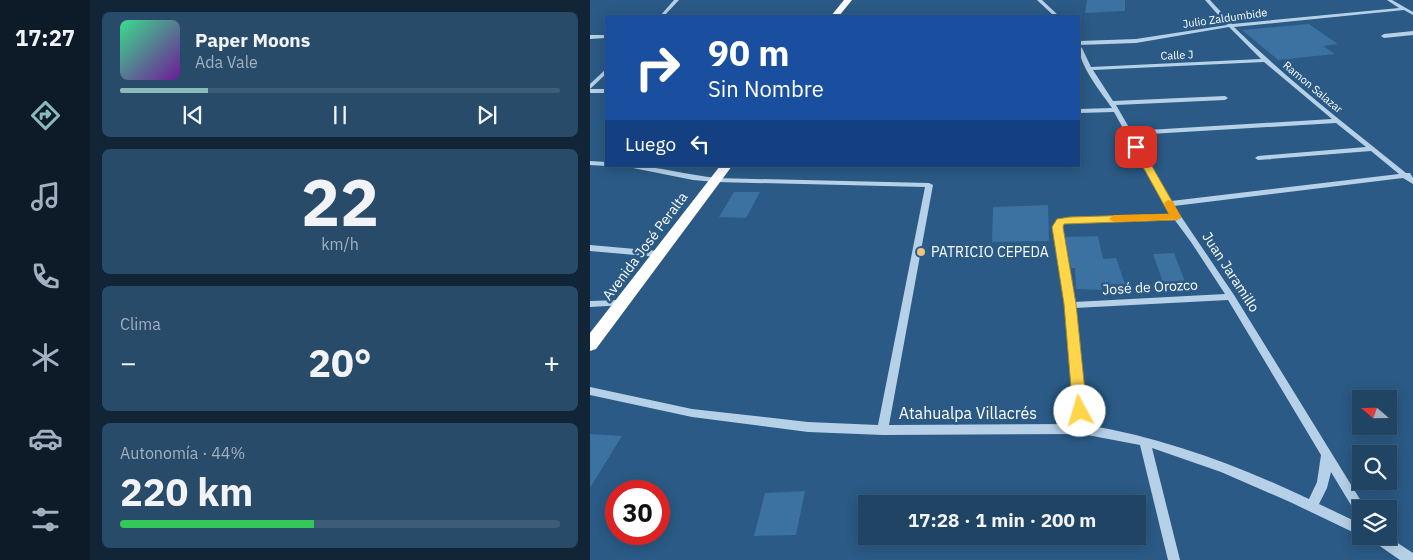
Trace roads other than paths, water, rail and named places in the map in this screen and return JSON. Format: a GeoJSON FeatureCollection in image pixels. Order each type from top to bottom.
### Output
{"type":"FeatureCollection","features":[{"type":"Feature","properties":{"kind":"highway"},"geometry":{"type":"LineString","coordinates":[[836,15],[848,0]]}},
{"type":"Feature","properties":{"kind":"highway","name":"Avenida José Peralta"},"geometry":{"type":"LineString","coordinates":[[591,343],[725,167]]}},
{"type":"Feature","properties":{"kind":"street"},"geometry":{"type":"LineString","coordinates":[[663,15],[677,0]]}},
{"type":"Feature","properties":{"kind":"street"},"geometry":{"type":"LineString","coordinates":[[1039,0],[1056,15]]}},
{"type":"Feature","properties":{"kind":"street","name":"Ramon Salazar"},"geometry":{"type":"LineString","coordinates":[[1208,0],[1229,26],[1265,60],[1413,182]]}},
{"type":"Feature","properties":{"kind":"street"},"geometry":{"type":"LineString","coordinates":[[1390,0],[1413,14]]}},
{"type":"Feature","properties":{"kind":"street","name":"Julio Zaldumbide"},"geometry":{"type":"LineString","coordinates":[[1080,43],[1136,41],[1229,26],[1404,9]]}},
{"type":"Feature","properties":{"kind":"street"},"geometry":{"type":"LineString","coordinates":[[1384,36],[1413,34]]}},
{"type":"Feature","properties":{"kind":"street"},"geometry":{"type":"LineString","coordinates":[[590,37],[605,37]]}},
{"type":"Feature","properties":{"kind":"street","name":"Juan Jaramillo"},"geometry":{"type":"LineString","coordinates":[[1080,50],[1089,69],[1114,107],[1176,217],[1194,240],[1231,298],[1354,500]]}},
{"type":"Feature","properties":{"kind":"street","name":"Calle J"},"geometry":{"type":"LineString","coordinates":[[1089,69],[1265,60]]}},
{"type":"Feature","properties":{"kind":"street"},"geometry":{"type":"LineString","coordinates":[[591,87],[605,72]]}},
{"type":"Feature","properties":{"kind":"street"},"geometry":{"type":"LineString","coordinates":[[591,87],[605,90]]}},
{"type":"Feature","properties":{"kind":"street"},"geometry":{"type":"LineString","coordinates":[[1080,111],[1225,98]]}},
{"type":"Feature","properties":{"kind":"street"},"geometry":{"type":"LineString","coordinates":[[1128,133],[1338,121]]}},
{"type":"Feature","properties":{"kind":"street"},"geometry":{"type":"LineString","coordinates":[[1258,158],[1373,149]]}},
{"type":"Feature","properties":{"kind":"street"},"geometry":{"type":"LineString","coordinates":[[590,163],[605,164]]}},
{"type":"Feature","properties":{"kind":"street"},"geometry":{"type":"LineString","coordinates":[[638,167],[693,178],[716,180],[929,184],[883,430]]}},
{"type":"Feature","properties":{"kind":"street"},"geometry":{"type":"LineString","coordinates":[[1169,204],[1413,175]]}},
{"type":"Feature","properties":{"kind":"street"},"geometry":{"type":"LineString","coordinates":[[1082,429],[1070,304],[1058,227],[1060,221],[1176,217]]}},
{"type":"Feature","properties":{"kind":"street"},"geometry":{"type":"LineString","coordinates":[[590,248],[658,254]]}},
{"type":"Feature","properties":{"kind":"street","name":"José de Orozco"},"geometry":{"type":"LineString","coordinates":[[1070,304],[1231,298]]}},
{"type":"Feature","properties":{"kind":"street"},"geometry":{"type":"LineString","coordinates":[[590,304],[622,303]]}},
{"type":"Feature","properties":{"kind":"street","name":"Atahualpa Villacrés"},"geometry":{"type":"LineString","coordinates":[[590,391],[692,413],[808,427],[883,430],[1082,429],[1110,432],[1145,441],[1244,474],[1352,526]]}},
{"type":"Feature","properties":{"kind":"street"},"geometry":{"type":"LineString","coordinates":[[1145,441],[1174,560]]}},
{"type":"Feature","properties":{"kind":"street"},"geometry":{"type":"LineString","coordinates":[[1311,506],[1321,492],[1325,480],[1326,456]]}},
{"type":"Feature","properties":{"kind":"street"},"geometry":{"type":"LineString","coordinates":[[1389,545],[1412,560]]}},
{"type":"Feature","properties":{"kind":"place","name":"PATRICIO CEPEDA"},"geometry":{"type":"Point","coordinates":[921,252]}}]}
